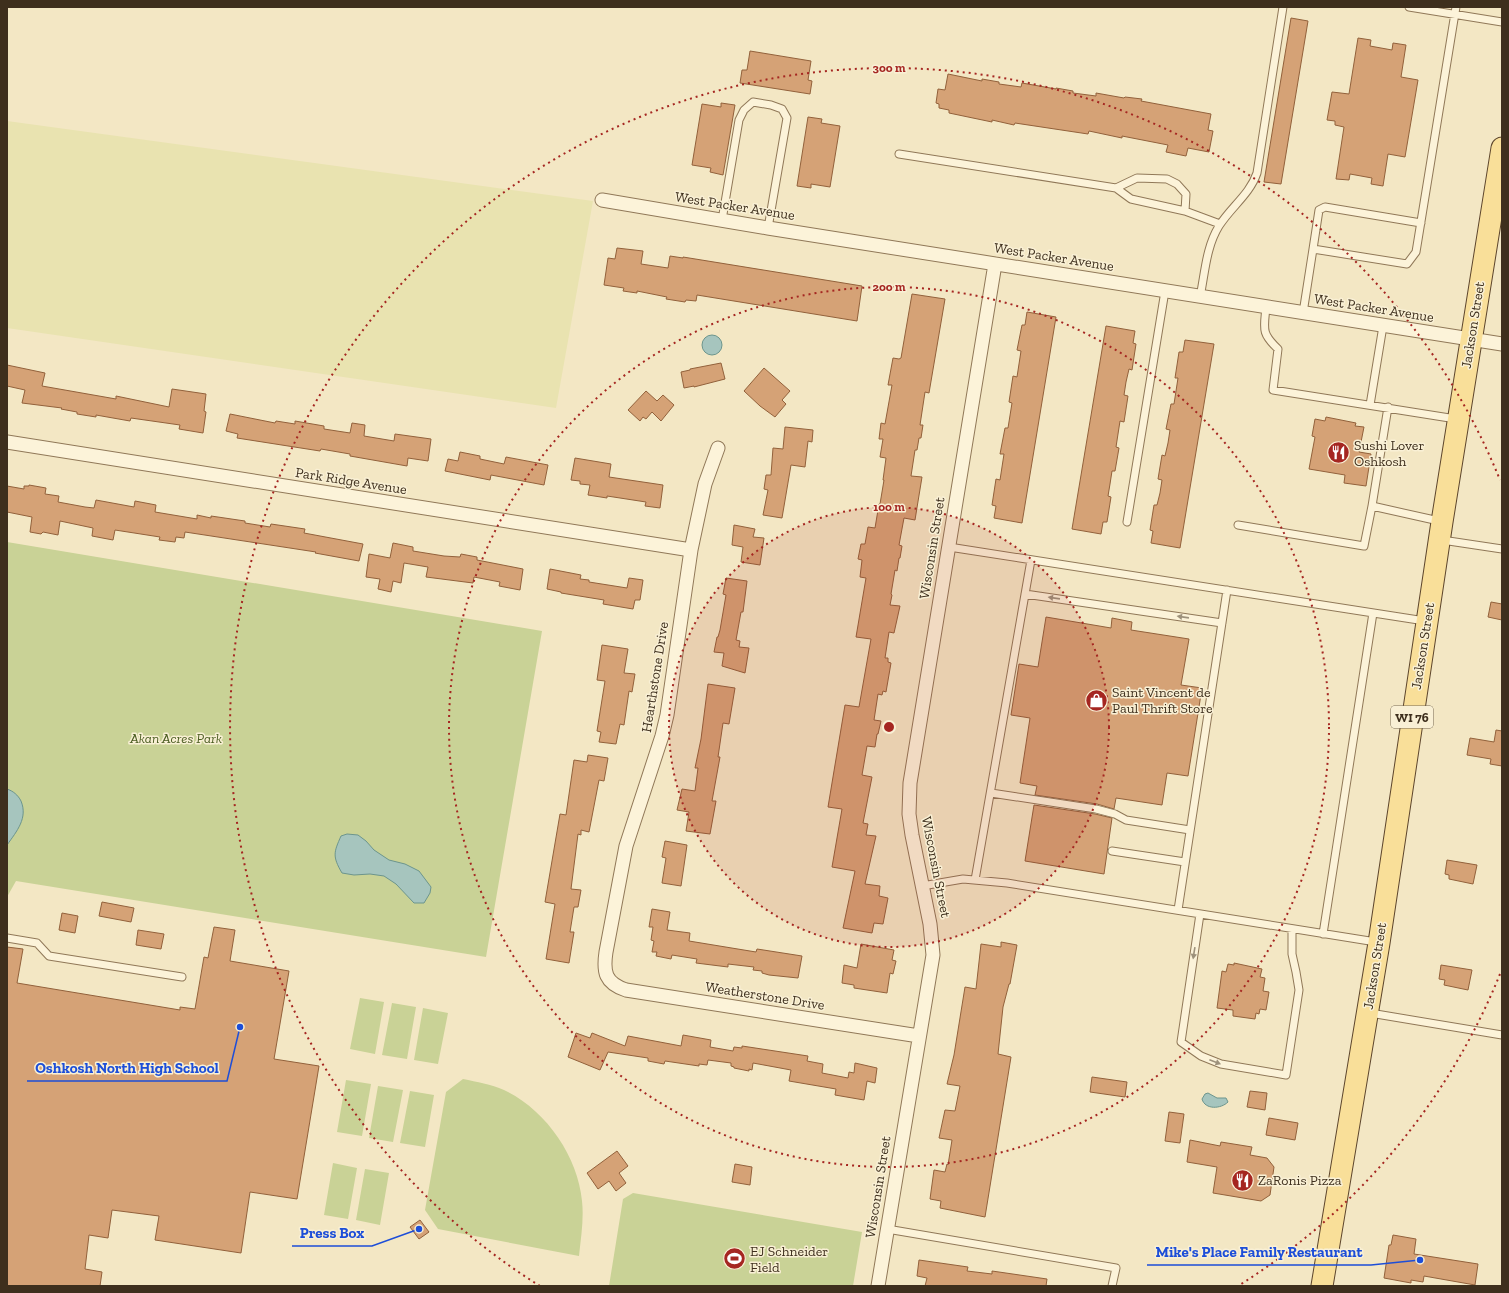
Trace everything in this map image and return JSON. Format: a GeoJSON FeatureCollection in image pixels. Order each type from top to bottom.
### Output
{"type":"FeatureCollection","features":[{"type":"Feature","properties":{"kind":"main road","name":"Jackson Street"},"geometry":{"type":"LineString","coordinates":[[1322,1286],[1368,1012],[1470,339],[1498,192],[1502,148]]}},
{"type":"Feature","properties":{"kind":"street","name":"West Packer Avenue"},"geometry":{"type":"LineString","coordinates":[[602,200],[768,228],[1502,344]]}},
{"type":"Feature","properties":{"kind":"street","name":"Wisconsin Street"},"geometry":{"type":"LineString","coordinates":[[878,1286],[932,956],[930,924],[909,814],[910,783],[995,264]]}},
{"type":"Feature","properties":{"kind":"street","name":"Park Ridge Avenue"},"geometry":{"type":"LineString","coordinates":[[7,442],[691,550]]}},
{"type":"Feature","properties":{"kind":"street","name":"Hearthstone Drive"},"geometry":{"type":"LineString","coordinates":[[609,979],[604,968],[607,944],[626,846],[662,736],[667,715],[691,550],[705,484],[718,448]]}},
{"type":"Feature","properties":{"kind":"street","name":"Weatherstone Drive"},"geometry":{"type":"LineString","coordinates":[[609,979],[618,987],[626,990],[920,1036]]}},
{"type":"Feature","properties":{"kind":"lane"},"geometry":{"type":"LineString","coordinates":[[1200,297],[1210,241],[1220,224],[1254,183],[1257,173],[1283,7]]}},
{"type":"Feature","properties":{"kind":"lane"},"geometry":{"type":"LineString","coordinates":[[1409,7],[1502,22]]}},
{"type":"Feature","properties":{"kind":"lane"},"geometry":{"type":"LineString","coordinates":[[1313,249],[1406,264],[1416,252],[1456,7]]}},
{"type":"Feature","properties":{"kind":"lane"},"geometry":{"type":"LineString","coordinates":[[722,220],[739,120],[744,110],[753,102],[782,109],[787,118],[768,228]]}},
{"type":"Feature","properties":{"kind":"lane"},"geometry":{"type":"LineString","coordinates":[[899,154],[1116,188],[1131,199],[1185,211],[1220,224]]}},
{"type":"Feature","properties":{"kind":"lane"},"geometry":{"type":"LineString","coordinates":[[1116,188],[1137,178],[1167,179],[1177,184],[1186,194],[1185,211]]}},
{"type":"Feature","properties":{"kind":"lane"},"geometry":{"type":"LineString","coordinates":[[1303,313],[1319,210],[1325,207],[1420,223]]}},
{"type":"Feature","properties":{"kind":"lane"},"geometry":{"type":"LineString","coordinates":[[1128,522],[1165,291]]}},
{"type":"Feature","properties":{"kind":"lane"},"geometry":{"type":"LineString","coordinates":[[1266,307],[1264,330],[1268,340],[1278,349],[1273,390],[1458,419]]}},
{"type":"Feature","properties":{"kind":"lane"},"geometry":{"type":"LineString","coordinates":[[1370,405],[1383,326]]}},
{"type":"Feature","properties":{"kind":"lane"},"geometry":{"type":"LineString","coordinates":[[1238,525],[1364,546],[1388,407]]}},
{"type":"Feature","properties":{"kind":"lane"},"geometry":{"type":"LineString","coordinates":[[1372,506],[1441,531],[1502,549]]}},
{"type":"Feature","properties":{"kind":"lane"},"geometry":{"type":"LineString","coordinates":[[949,547],[1427,622]]}},
{"type":"Feature","properties":{"kind":"lane"},"geometry":{"type":"LineString","coordinates":[[975,880],[1031,560]]}},
{"type":"Feature","properties":{"kind":"lane"},"geometry":{"type":"LineString","coordinates":[[1178,910],[1227,590]]}},
{"type":"Feature","properties":{"kind":"lane"},"geometry":{"type":"LineString","coordinates":[[1025,594],[1222,623]]}},
{"type":"Feature","properties":{"kind":"lane"},"geometry":{"type":"LineString","coordinates":[[1323,934],[1373,613]]}},
{"type":"Feature","properties":{"kind":"lane"},"geometry":{"type":"LineString","coordinates":[[991,793],[1096,809],[1115,814],[1126,820],[1190,830]]}},
{"type":"Feature","properties":{"kind":"lane"},"geometry":{"type":"LineString","coordinates":[[1112,851],[1185,862]]}},
{"type":"Feature","properties":{"kind":"lane"},"geometry":{"type":"LineString","coordinates":[[922,886],[963,879],[1007,883],[1378,943]]}},
{"type":"Feature","properties":{"kind":"lane"},"geometry":{"type":"LineString","coordinates":[[1200,914],[1181,1042],[1201,1056],[1221,1064],[1286,1075],[1298,990],[1292,954],[1292,929]]}},
{"type":"Feature","properties":{"kind":"lane"},"geometry":{"type":"LineString","coordinates":[[7,938],[37,943],[49,956],[182,977]]}},
{"type":"Feature","properties":{"kind":"lane"},"geometry":{"type":"LineString","coordinates":[[1368,1012],[1502,1035]]}},
{"type":"Feature","properties":{"kind":"lane"},"geometry":{"type":"LineString","coordinates":[[887,1229],[1116,1268],[1112,1286]]}},
{"type":"Feature","properties":{"kind":"shaded area"},"geometry":{"type":"Polygon","coordinates":[[[7,121],[593,201],[556,408],[7,328],[7,121]]]}},
{"type":"Feature","properties":{"kind":"green space","name":"Akan Acres Park"},"geometry":{"type":"Polygon","coordinates":[[[7,542],[542,631],[486,957],[16,881],[7,897],[7,542]]]}},
{"type":"Feature","properties":{"kind":"green space"},"geometry":{"type":"Polygon","coordinates":[[[360,998],[384,1002],[375,1054],[350,1049],[360,998]]]}},
{"type":"Feature","properties":{"kind":"green space"},"geometry":{"type":"Polygon","coordinates":[[[392,1003],[416,1007],[407,1059],[382,1055],[392,1003]]]}},
{"type":"Feature","properties":{"kind":"green space"},"geometry":{"type":"Polygon","coordinates":[[[423,1008],[448,1013],[438,1064],[414,1060],[423,1008]]]}},
{"type":"Feature","properties":{"kind":"green space"},"geometry":{"type":"Polygon","coordinates":[[[463,1079],[494,1086],[519,1098],[546,1122],[557,1136],[574,1167],[579,1184],[583,1215],[579,1256],[438,1229],[425,1210],[446,1092],[463,1079]]]}},
{"type":"Feature","properties":{"kind":"green space"},"geometry":{"type":"Polygon","coordinates":[[[346,1080],[371,1084],[362,1136],[337,1132],[346,1080]]]}},
{"type":"Feature","properties":{"kind":"green space"},"geometry":{"type":"Polygon","coordinates":[[[378,1086],[403,1090],[393,1142],[369,1138],[378,1086]]]}},
{"type":"Feature","properties":{"kind":"green space"},"geometry":{"type":"Polygon","coordinates":[[[410,1091],[434,1095],[425,1147],[400,1143],[410,1091]]]}},
{"type":"Feature","properties":{"kind":"green space"},"geometry":{"type":"Polygon","coordinates":[[[333,1163],[357,1168],[348,1219],[324,1215],[333,1163]]]}},
{"type":"Feature","properties":{"kind":"green space"},"geometry":{"type":"Polygon","coordinates":[[[365,1169],[389,1173],[380,1225],[356,1220],[365,1169]]]}},
{"type":"Feature","properties":{"kind":"green space","name":"EJ Schneider Field"},"geometry":{"type":"Polygon","coordinates":[[[633,1193],[862,1232],[853,1286],[609,1286],[623,1199],[633,1193]]]}},
{"type":"Feature","properties":{"kind":"water"},"geometry":{"type":"Polygon","coordinates":[[[712,335],[719,338],[722,345],[719,352],[712,355],[705,352],[702,345],[705,338],[712,335]]]}},
{"type":"Feature","properties":{"kind":"water"},"geometry":{"type":"Polygon","coordinates":[[[7,789],[20,799],[23,807],[23,813],[20,824],[7,845],[7,789]]]}},
{"type":"Feature","properties":{"kind":"water"},"geometry":{"type":"Polygon","coordinates":[[[347,834],[358,835],[374,850],[389,860],[405,864],[419,871],[431,887],[430,893],[424,903],[414,903],[396,884],[384,876],[342,873],[335,858],[335,854],[341,836],[347,834]]]}},
{"type":"Feature","properties":{"kind":"water"},"geometry":{"type":"Polygon","coordinates":[[[1208,1093],[1217,1098],[1226,1098],[1228,1102],[1221,1106],[1210,1107],[1204,1103],[1202,1099],[1205,1094],[1208,1093]]]}},
{"type":"Feature","properties":{"kind":"building"},"geometry":{"type":"Polygon","coordinates":[[[1291,18],[1308,21],[1281,184],[1264,182],[1291,18]]]}},
{"type":"Feature","properties":{"kind":"building"},"geometry":{"type":"Polygon","coordinates":[[[1358,38],[1371,40],[1370,46],[1392,50],[1393,43],[1406,45],[1401,77],[1418,80],[1405,157],[1388,154],[1383,186],[1371,184],[1372,178],[1350,174],[1349,180],[1336,179],[1344,127],[1335,125],[1335,121],[1327,120],[1332,92],[1349,94],[1358,38]]]}},
{"type":"Feature","properties":{"kind":"building"},"geometry":{"type":"Polygon","coordinates":[[[750,51],[811,61],[808,80],[812,81],[810,94],[740,83],[742,70],[747,70],[750,51]]]}},
{"type":"Feature","properties":{"kind":"building"},"geometry":{"type":"Polygon","coordinates":[[[948,74],[1021,87],[1022,83],[1073,91],[1073,93],[1096,96],[1096,93],[1124,98],[1142,99],[1141,101],[1211,114],[1208,130],[1213,131],[1209,152],[1188,148],[1186,156],[1166,152],[1168,145],[1122,136],[1122,138],[1089,131],[1088,134],[1015,123],[1014,125],[949,113],[949,110],[939,108],[939,104],[936,103],[938,89],[945,90],[948,74]]]}},
{"type":"Feature","properties":{"kind":"building"},"geometry":{"type":"Polygon","coordinates":[[[721,103],[735,105],[723,175],[710,172],[711,168],[692,165],[702,104],[721,107],[721,103]]]}},
{"type":"Feature","properties":{"kind":"building"},"geometry":{"type":"Polygon","coordinates":[[[808,117],[822,119],[821,123],[840,126],[830,187],[811,184],[811,188],[797,186],[808,117]]]}},
{"type":"Feature","properties":{"kind":"building"},"geometry":{"type":"Polygon","coordinates":[[[617,248],[643,251],[641,264],[668,268],[670,256],[683,257],[862,286],[857,321],[697,295],[696,301],[686,300],[685,302],[666,299],[667,297],[637,291],[637,293],[623,291],[624,288],[604,285],[608,258],[615,259],[617,248]]]}},
{"type":"Feature","properties":{"kind":"building"},"geometry":{"type":"Polygon","coordinates":[[[912,294],[945,299],[929,393],[925,392],[920,425],[923,425],[921,438],[919,438],[917,450],[915,450],[911,476],[922,477],[915,520],[904,518],[899,545],[902,546],[900,558],[897,571],[895,570],[891,594],[890,605],[900,606],[894,633],[889,632],[885,658],[888,658],[888,662],[891,663],[886,692],[883,691],[882,695],[878,694],[874,720],[881,721],[875,747],[867,746],[862,775],[872,777],[863,823],[868,824],[866,835],[876,836],[865,884],[880,886],[879,896],[888,898],[883,924],[874,923],[872,933],[843,928],[855,871],[832,867],[842,809],[828,807],[845,705],[859,707],[871,639],[856,637],[866,578],[860,577],[862,560],[858,559],[861,544],[865,544],[868,527],[875,528],[880,504],[886,458],[880,457],[883,439],[879,439],[881,423],[885,424],[892,385],[888,385],[893,358],[901,358],[912,294]]]}},
{"type":"Feature","properties":{"kind":"building"},"geometry":{"type":"Polygon","coordinates":[[[1027,312],[1056,317],[1022,523],[994,518],[996,506],[992,505],[996,479],[1000,480],[1004,454],[1000,454],[1005,428],[1008,428],[1012,403],[1009,402],[1013,376],[1017,377],[1021,351],[1017,350],[1022,325],[1025,325],[1027,312]]]}},
{"type":"Feature","properties":{"kind":"building"},"geometry":{"type":"Polygon","coordinates":[[[1106,326],[1135,331],[1133,343],[1136,344],[1132,370],[1129,369],[1126,382],[1124,395],[1128,396],[1124,422],[1120,421],[1116,447],[1119,448],[1115,471],[1112,471],[1108,496],[1111,497],[1107,522],[1103,522],[1101,534],[1072,529],[1106,326]]]}},
{"type":"Feature","properties":{"kind":"building"},"geometry":{"type":"Polygon","coordinates":[[[1185,340],[1214,344],[1180,548],[1151,543],[1153,531],[1150,530],[1154,505],[1157,505],[1160,493],[1162,480],[1158,479],[1162,455],[1165,456],[1168,443],[1170,430],[1166,429],[1171,404],[1174,404],[1178,378],[1175,378],[1179,352],[1183,352],[1185,340]]]}},
{"type":"Feature","properties":{"kind":"building"},"geometry":{"type":"Polygon","coordinates":[[[721,363],[725,379],[684,388],[681,372],[721,363]]]}},
{"type":"Feature","properties":{"kind":"building"},"geometry":{"type":"Polygon","coordinates":[[[7,365],[45,373],[42,386],[116,399],[116,396],[169,407],[172,389],[206,394],[204,411],[206,412],[203,433],[179,429],[180,425],[131,418],[130,421],[96,415],[96,417],[77,414],[77,412],[61,409],[62,408],[22,403],[25,390],[7,386],[7,365]]]}},
{"type":"Feature","properties":{"kind":"building"},"geometry":{"type":"Polygon","coordinates":[[[764,368],[790,391],[782,400],[786,404],[775,417],[760,406],[744,391],[764,368]]]}},
{"type":"Feature","properties":{"kind":"building"},"geometry":{"type":"Polygon","coordinates":[[[646,391],[657,401],[663,395],[674,405],[661,421],[652,412],[646,419],[643,417],[640,421],[628,410],[646,391]]]}},
{"type":"Feature","properties":{"kind":"building"},"geometry":{"type":"Polygon","coordinates":[[[230,414],[275,423],[276,421],[295,424],[295,421],[324,426],[324,429],[350,433],[352,423],[365,425],[364,436],[394,441],[395,434],[431,439],[428,461],[408,458],[407,466],[350,456],[350,454],[321,449],[320,451],[237,438],[238,434],[226,431],[230,414]]]}},
{"type":"Feature","properties":{"kind":"building","name":"Sushi Lover Oshkosh"},"geometry":{"type":"Polygon","coordinates":[[[1326,417],[1356,423],[1355,426],[1364,427],[1359,452],[1371,454],[1366,486],[1344,483],[1345,475],[1309,469],[1315,437],[1312,436],[1315,419],[1325,421],[1326,417]]]}},
{"type":"Feature","properties":{"kind":"building"},"geometry":{"type":"Polygon","coordinates":[[[785,427],[813,430],[812,442],[808,441],[805,467],[791,465],[782,518],[763,515],[768,490],[764,489],[766,475],[771,475],[773,448],[783,449],[785,427]]]}},
{"type":"Feature","properties":{"kind":"building"},"geometry":{"type":"Polygon","coordinates":[[[460,452],[480,456],[480,459],[504,464],[506,457],[548,465],[544,485],[491,475],[490,480],[445,471],[448,459],[458,461],[460,452]]]}},
{"type":"Feature","properties":{"kind":"building"},"geometry":{"type":"Polygon","coordinates":[[[575,458],[611,464],[609,477],[663,485],[660,508],[645,506],[646,502],[607,496],[607,498],[588,495],[590,485],[580,484],[580,481],[571,480],[575,458]]]}},
{"type":"Feature","properties":{"kind":"building"},"geometry":{"type":"Polygon","coordinates":[[[29,485],[46,488],[45,494],[59,496],[58,502],[85,507],[94,508],[96,500],[134,507],[135,501],[156,505],[155,512],[197,519],[197,515],[211,518],[211,516],[245,521],[245,523],[270,527],[271,524],[305,529],[304,533],[363,544],[359,561],[315,553],[316,552],[185,532],[184,538],[176,537],[175,542],[159,540],[160,537],[115,530],[113,540],[92,536],[93,528],[60,521],[58,535],[43,532],[41,534],[30,532],[32,517],[7,512],[7,486],[24,489],[24,486],[29,485]]]}},
{"type":"Feature","properties":{"kind":"building"},"geometry":{"type":"Polygon","coordinates":[[[734,525],[755,529],[753,537],[764,538],[760,565],[741,562],[743,547],[732,545],[734,525]]]}},
{"type":"Feature","properties":{"kind":"building"},"geometry":{"type":"Polygon","coordinates":[[[393,543],[413,547],[413,551],[460,557],[461,554],[477,557],[477,560],[523,569],[520,590],[499,586],[500,582],[474,577],[473,583],[426,577],[428,567],[404,563],[401,583],[393,581],[391,592],[378,589],[380,579],[366,577],[369,554],[390,558],[393,543]]]}},
{"type":"Feature","properties":{"kind":"building"},"geometry":{"type":"Polygon","coordinates":[[[550,569],[581,575],[580,579],[589,580],[589,582],[627,588],[629,578],[643,580],[640,600],[635,600],[633,609],[603,604],[604,600],[561,593],[547,589],[550,569]]]}},
{"type":"Feature","properties":{"kind":"building"},"geometry":{"type":"Polygon","coordinates":[[[726,578],[747,581],[743,612],[741,612],[736,640],[740,641],[739,647],[749,648],[745,673],[722,666],[724,653],[714,652],[720,630],[726,595],[723,594],[726,578]]]}},
{"type":"Feature","properties":{"kind":"building"},"geometry":{"type":"Polygon","coordinates":[[[1491,602],[1502,604],[1502,620],[1488,617],[1491,602]]]}},
{"type":"Feature","properties":{"kind":"building","name":"Saint Vincent de Paul Thrift Store"},"geometry":{"type":"Polygon","coordinates":[[[1046,617],[1111,628],[1112,618],[1132,622],[1131,630],[1189,639],[1181,685],[1202,688],[1188,776],[1167,773],[1162,805],[1116,798],[1114,809],[1097,804],[1035,795],[1037,786],[1020,783],[1030,718],[1011,715],[1019,664],[1038,667],[1046,617]]]}},
{"type":"Feature","properties":{"kind":"building"},"geometry":{"type":"Polygon","coordinates":[[[602,645],[628,649],[624,673],[635,674],[632,692],[629,691],[624,725],[620,724],[616,744],[599,742],[601,732],[597,731],[605,681],[597,680],[602,645]]]}},
{"type":"Feature","properties":{"kind":"building"},"geometry":{"type":"Polygon","coordinates":[[[708,684],[735,688],[729,724],[723,723],[718,757],[720,757],[712,801],[716,801],[710,834],[686,831],[689,812],[677,810],[682,789],[695,791],[698,768],[695,768],[701,739],[708,684]]]}},
{"type":"Feature","properties":{"kind":"building"},"geometry":{"type":"Polygon","coordinates":[[[1496,730],[1502,731],[1502,766],[1490,764],[1491,759],[1467,755],[1470,738],[1494,742],[1496,730]]]}},
{"type":"Feature","properties":{"kind":"building"},"geometry":{"type":"Polygon","coordinates":[[[588,755],[608,758],[604,781],[599,780],[589,832],[581,830],[581,835],[578,834],[571,889],[581,890],[578,907],[574,907],[570,932],[574,932],[569,963],[546,959],[555,904],[545,902],[560,814],[566,815],[574,760],[587,762],[588,755]]]}},
{"type":"Feature","properties":{"kind":"building"},"geometry":{"type":"Polygon","coordinates":[[[1034,805],[1112,818],[1104,874],[1025,861],[1034,805]]]}},
{"type":"Feature","properties":{"kind":"building"},"geometry":{"type":"Polygon","coordinates":[[[665,841],[687,845],[681,886],[662,883],[666,858],[662,857],[665,841]]]}},
{"type":"Feature","properties":{"kind":"building"},"geometry":{"type":"Polygon","coordinates":[[[1447,860],[1477,865],[1473,884],[1449,879],[1449,875],[1445,874],[1447,860]]]}},
{"type":"Feature","properties":{"kind":"building"},"geometry":{"type":"Polygon","coordinates":[[[102,902],[134,908],[131,922],[99,916],[102,902]]]}},
{"type":"Feature","properties":{"kind":"building"},"geometry":{"type":"Polygon","coordinates":[[[652,909],[670,912],[667,930],[690,933],[689,941],[756,952],[757,949],[802,956],[798,978],[769,975],[762,973],[762,971],[753,970],[754,967],[728,964],[728,967],[696,963],[697,959],[672,955],[671,959],[656,956],[657,952],[652,952],[654,941],[651,940],[653,927],[649,927],[652,909]]]}},
{"type":"Feature","properties":{"kind":"building"},"geometry":{"type":"Polygon","coordinates":[[[62,913],[78,916],[75,933],[59,930],[62,913]]]}},
{"type":"Feature","properties":{"kind":"building"},"geometry":{"type":"Polygon","coordinates":[[[214,927],[235,930],[230,961],[289,971],[274,1059],[319,1066],[297,1199],[250,1192],[241,1253],[155,1240],[159,1216],[112,1210],[108,1238],[89,1235],[85,1269],[102,1272],[100,1286],[7,1286],[7,947],[23,949],[17,983],[180,1010],[180,1007],[195,1009],[204,957],[208,958],[214,927]]]}},
{"type":"Feature","properties":{"kind":"building"},"geometry":{"type":"Polygon","coordinates":[[[138,930],[164,934],[161,949],[136,945],[138,930]]]}},
{"type":"Feature","properties":{"kind":"building"},"geometry":{"type":"Polygon","coordinates":[[[1001,942],[1017,945],[1010,984],[1003,1007],[998,1054],[1011,1057],[985,1217],[940,1208],[941,1201],[930,1199],[934,1170],[945,1172],[947,1164],[948,1165],[952,1140],[939,1138],[945,1110],[955,1111],[960,1086],[947,1084],[954,1055],[965,987],[976,989],[981,944],[1001,947],[1001,942]]]}},
{"type":"Feature","properties":{"kind":"building"},"geometry":{"type":"Polygon","coordinates":[[[861,944],[894,950],[892,960],[896,961],[893,974],[890,973],[887,993],[854,988],[854,985],[842,983],[844,965],[857,968],[861,944]]]}},
{"type":"Feature","properties":{"kind":"building"},"geometry":{"type":"Polygon","coordinates":[[[1234,963],[1262,969],[1260,977],[1265,978],[1263,991],[1269,992],[1266,1010],[1260,1009],[1259,1014],[1256,1013],[1255,1019],[1233,1016],[1233,1010],[1217,1008],[1222,971],[1226,972],[1228,964],[1234,965],[1234,963]]]}},
{"type":"Feature","properties":{"kind":"building"},"geometry":{"type":"Polygon","coordinates":[[[1441,965],[1472,970],[1468,990],[1444,985],[1445,980],[1439,979],[1441,965]]]}},
{"type":"Feature","properties":{"kind":"building"},"geometry":{"type":"Polygon","coordinates":[[[576,1033],[590,1038],[592,1033],[625,1046],[628,1036],[681,1046],[683,1035],[711,1040],[710,1047],[733,1051],[734,1047],[742,1048],[742,1046],[808,1056],[807,1061],[823,1064],[822,1073],[848,1078],[849,1072],[854,1073],[855,1063],[877,1068],[875,1083],[867,1081],[864,1100],[835,1095],[836,1089],[789,1081],[791,1070],[753,1063],[752,1070],[749,1069],[749,1071],[734,1068],[731,1066],[731,1063],[708,1060],[707,1065],[699,1064],[699,1066],[665,1061],[664,1064],[648,1061],[648,1058],[608,1052],[600,1070],[568,1057],[576,1033]]]}},
{"type":"Feature","properties":{"kind":"building"},"geometry":{"type":"Polygon","coordinates":[[[1092,1077],[1127,1082],[1125,1097],[1090,1092],[1092,1077]]]}},
{"type":"Feature","properties":{"kind":"building"},"geometry":{"type":"Polygon","coordinates":[[[1250,1091],[1267,1093],[1265,1110],[1247,1107],[1250,1091]]]}},
{"type":"Feature","properties":{"kind":"building"},"geometry":{"type":"Polygon","coordinates":[[[1169,1112],[1184,1114],[1180,1143],[1165,1141],[1169,1112]]]}},
{"type":"Feature","properties":{"kind":"building"},"geometry":{"type":"Polygon","coordinates":[[[1269,1118],[1298,1123],[1295,1140],[1266,1135],[1269,1118]]]}},
{"type":"Feature","properties":{"kind":"building","name":"ZaRonis Pizza"},"geometry":{"type":"Polygon","coordinates":[[[1190,1140],[1220,1146],[1221,1142],[1252,1147],[1250,1155],[1267,1158],[1274,1167],[1270,1195],[1261,1201],[1213,1193],[1217,1167],[1187,1162],[1190,1140]]]}},
{"type":"Feature","properties":{"kind":"building"},"geometry":{"type":"Polygon","coordinates":[[[617,1151],[628,1166],[619,1173],[626,1183],[616,1191],[609,1181],[598,1189],[587,1173],[617,1151]]]}},
{"type":"Feature","properties":{"kind":"building"},"geometry":{"type":"Polygon","coordinates":[[[735,1164],[752,1167],[750,1185],[732,1182],[735,1164]]]}},
{"type":"Feature","properties":{"kind":"building"},"geometry":{"type":"Polygon","coordinates":[[[420,1220],[429,1232],[419,1239],[410,1227],[420,1220]]]}},
{"type":"Feature","properties":{"kind":"building"},"geometry":{"type":"Polygon","coordinates":[[[1393,1235],[1416,1239],[1414,1254],[1478,1264],[1475,1285],[1424,1276],[1423,1282],[1411,1280],[1411,1283],[1384,1278],[1389,1245],[1391,1245],[1393,1235]]]}},
{"type":"Feature","properties":{"kind":"building"},"geometry":{"type":"Polygon","coordinates":[[[919,1260],[968,1267],[967,1271],[992,1274],[992,1271],[1047,1279],[1046,1286],[925,1286],[927,1278],[917,1276],[919,1260]]]}},
{"type":"Feature","properties":{"kind":"place","name":"Sushi Lover Oshkosh"},"geometry":{"type":"Point","coordinates":[1339,453]}},
{"type":"Feature","properties":{"kind":"place","name":"Saint Vincent de Paul Thrift Store"},"geometry":{"type":"Point","coordinates":[1096,700]}},
{"type":"Feature","properties":{"kind":"place","name":"Oshkosh North High School"},"geometry":{"type":"Point","coordinates":[240,1027]}},
{"type":"Feature","properties":{"kind":"place","name":"ZaRonis Pizza"},"geometry":{"type":"Point","coordinates":[1243,1180]}},
{"type":"Feature","properties":{"kind":"place","name":"Press Box"},"geometry":{"type":"Point","coordinates":[419,1229]}},
{"type":"Feature","properties":{"kind":"place","name":"EJ Schneider Field"},"geometry":{"type":"Point","coordinates":[735,1259]}},
{"type":"Feature","properties":{"kind":"place","name":"Mike's Place Family Restaurant"},"geometry":{"type":"Point","coordinates":[1420,1260]}}]}
